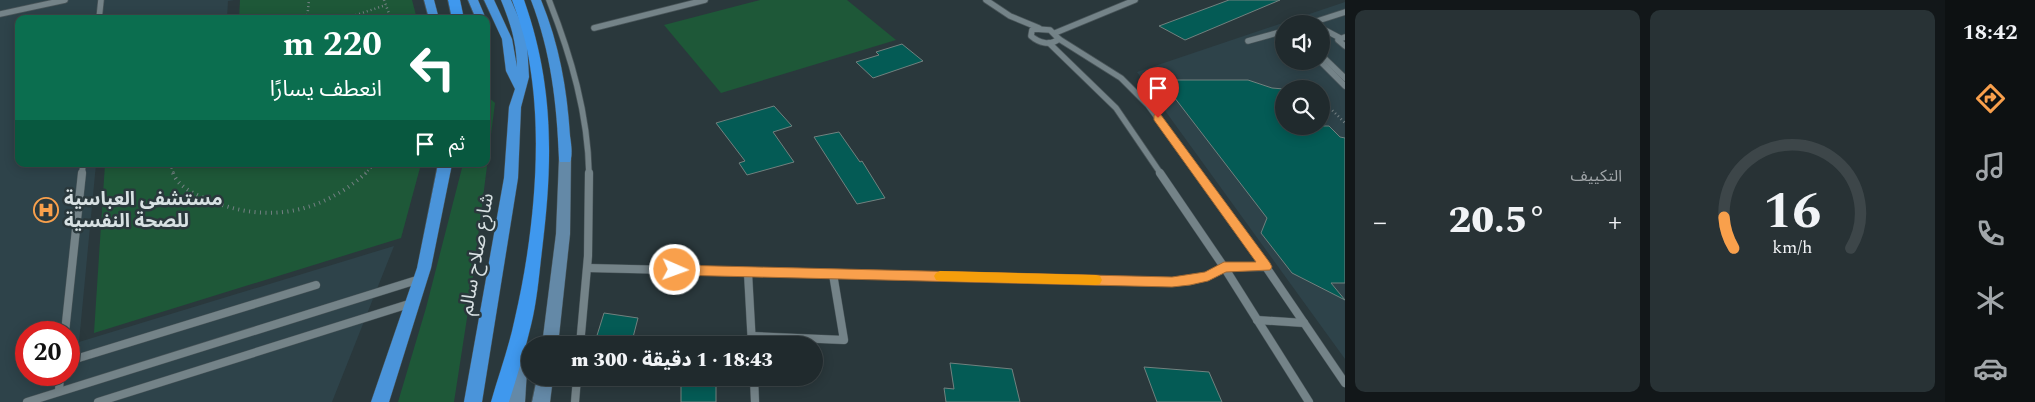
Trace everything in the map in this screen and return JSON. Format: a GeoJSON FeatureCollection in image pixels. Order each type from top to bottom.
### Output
{"type":"FeatureCollection","features":[{"type":"Feature","properties":{"kind":"highway"},"geometry":{"type":"LineString","coordinates":[[429,0],[433,15]]}},
{"type":"Feature","properties":{"kind":"highway"},"geometry":{"type":"LineString","coordinates":[[454,0],[457,15]]}},
{"type":"Feature","properties":{"kind":"highway"},"geometry":{"type":"LineString","coordinates":[[473,0],[480,15]]}},
{"type":"Feature","properties":{"kind":"highway"},"geometry":{"type":"LineString","coordinates":[[489,0],[507,39],[512,71],[521,90]]}},
{"type":"Feature","properties":{"kind":"highway","name":"شارع صلاح سالم"},"geometry":{"type":"LineString","coordinates":[[473,402],[511,178],[515,107],[523,77],[522,44],[518,28],[506,0]]}},
{"type":"Feature","properties":{"kind":"highway"},"geometry":{"type":"LineString","coordinates":[[500,402],[522,324],[533,258],[542,173],[542,112],[534,48],[528,24],[518,0]]}},
{"type":"Feature","properties":{"kind":"highway"},"geometry":{"type":"LineString","coordinates":[[536,0],[548,31],[557,68],[563,110],[565,159]]}},
{"type":"Feature","properties":{"kind":"highway"},"geometry":{"type":"LineString","coordinates":[[380,402],[421,278],[444,167]]}},
{"type":"Feature","properties":{"kind":"main road"},"geometry":{"type":"LineString","coordinates":[[551,336],[563,234],[565,159]]}},
{"type":"Feature","properties":{"kind":"main road"},"geometry":{"type":"LineString","coordinates":[[516,402],[522,324]]}},
{"type":"Feature","properties":{"kind":"main road"},"geometry":{"type":"LineString","coordinates":[[541,402],[544,386]]}},
{"type":"Feature","properties":{"kind":"lane"},"geometry":{"type":"LineString","coordinates":[[0,14],[64,0]]}},
{"type":"Feature","properties":{"kind":"lane"},"geometry":{"type":"LineString","coordinates":[[99,15],[101,0]]}},
{"type":"Feature","properties":{"kind":"lane"},"geometry":{"type":"LineString","coordinates":[[549,0],[574,68],[587,135],[591,220],[581,336]]}},
{"type":"Feature","properties":{"kind":"lane"},"geometry":{"type":"LineString","coordinates":[[594,28],[705,0]]}},
{"type":"Feature","properties":{"kind":"lane"},"geometry":{"type":"LineString","coordinates":[[986,0],[1010,16],[1057,36],[1121,78],[1148,105],[1266,267],[1345,383]]}},
{"type":"Feature","properties":{"kind":"lane"},"geometry":{"type":"LineString","coordinates":[[1049,44],[1054,43],[1057,36],[1107,10],[1135,0]]}},
{"type":"Feature","properties":{"kind":"lane"},"geometry":{"type":"LineString","coordinates":[[1330,17],[1345,12]]}},
{"type":"Feature","properties":{"kind":"lane"},"geometry":{"type":"LineString","coordinates":[[1040,28],[1032,30],[1031,36],[1038,41],[1049,44],[1116,108],[1224,267],[1308,402]]}},
{"type":"Feature","properties":{"kind":"lane"},"geometry":{"type":"LineString","coordinates":[[1330,32],[1343,37],[1338,41],[1345,46]]}},
{"type":"Feature","properties":{"kind":"lane"},"geometry":{"type":"LineString","coordinates":[[1248,41],[1275,34]]}},
{"type":"Feature","properties":{"kind":"lane"},"geometry":{"type":"LineString","coordinates":[[1330,64],[1345,78]]}},
{"type":"Feature","properties":{"kind":"lane"},"geometry":{"type":"LineString","coordinates":[[1329,70],[1345,86]]}},
{"type":"Feature","properties":{"kind":"lane"},"geometry":{"type":"LineString","coordinates":[[66,321],[83,167]]}},
{"type":"Feature","properties":{"kind":"lane"},"geometry":{"type":"LineString","coordinates":[[588,268],[1172,282],[1208,276],[1224,267],[1266,267]]}},
{"type":"Feature","properties":{"kind":"lane"},"geometry":{"type":"LineString","coordinates":[[748,273],[752,336]]}},
{"type":"Feature","properties":{"kind":"lane"},"geometry":{"type":"LineString","coordinates":[[823,339],[844,340],[833,274]]}},
{"type":"Feature","properties":{"kind":"lane"},"geometry":{"type":"LineString","coordinates":[[27,402],[421,278]]}},
{"type":"Feature","properties":{"kind":"lane"},"geometry":{"type":"LineString","coordinates":[[80,359],[316,285]]}},
{"type":"Feature","properties":{"kind":"lane"},"geometry":{"type":"LineString","coordinates":[[98,402],[413,303]]}},
{"type":"Feature","properties":{"kind":"lane"},"geometry":{"type":"LineString","coordinates":[[1257,320],[1304,323]]}},
{"type":"Feature","properties":{"kind":"lane"},"geometry":{"type":"LineString","coordinates":[[59,386],[59,391]]}},
{"type":"Feature","properties":{"kind":"lane"},"geometry":{"type":"LineString","coordinates":[[575,402],[576,386]]}},
{"type":"Feature","properties":{"kind":"lane"},"geometry":{"type":"LineString","coordinates":[[754,386],[754,402]]}},
{"type":"Feature","properties":{"kind":"path"},"geometry":{"type":"LineString","coordinates":[[303,15],[307,13],[309,0]]}},
{"type":"Feature","properties":{"kind":"path"},"geometry":{"type":"LineString","coordinates":[[384,0],[390,15]]}},
{"type":"Feature","properties":{"kind":"path"},"geometry":{"type":"LineString","coordinates":[[356,15],[386,5]]}},
{"type":"Feature","properties":{"kind":"path"},"geometry":{"type":"LineString","coordinates":[[1330,107],[1345,123]]}},
{"type":"Feature","properties":{"kind":"path"},"geometry":{"type":"LineString","coordinates":[[171,167],[177,182],[199,197],[233,208],[274,214],[293,212],[332,196],[359,180],[371,167]]}},
{"type":"Feature","properties":{"kind":"shaded area","name":"مستشفى العباسية للصحة النفسية"},"geometry":{"type":"Polygon","coordinates":[[[0,0],[234,0],[228,1],[227,15],[15,15],[15,167],[96,167],[80,332],[80,321],[15,321],[15,386],[80,386],[80,342],[394,246],[332,402],[0,402],[0,0]]]}},
{"type":"Feature","properties":{"kind":"shaded area"},"geometry":{"type":"Polygon","coordinates":[[[1345,2],[1345,359],[1137,72],[1275,26],[1275,70],[1330,70],[1330,15],[1306,15],[1345,2]]]}},
{"type":"Feature","properties":{"kind":"green space"},"geometry":{"type":"Polygon","coordinates":[[[240,0],[412,0],[416,15],[239,15],[240,0]]]}},
{"type":"Feature","properties":{"kind":"green space"},"geometry":{"type":"Polygon","coordinates":[[[760,0],[847,0],[896,40],[721,93],[664,25],[760,0]]]}},
{"type":"Feature","properties":{"kind":"green space"},"geometry":{"type":"Polygon","coordinates":[[[490,99],[495,103],[490,142],[490,99]]]}},
{"type":"Feature","properties":{"kind":"green space"},"geometry":{"type":"Polygon","coordinates":[[[105,167],[420,167],[401,238],[94,333],[105,167]]]}},
{"type":"Feature","properties":{"kind":"green space"},"geometry":{"type":"Polygon","coordinates":[[[462,167],[487,167],[471,292],[454,402],[398,402],[426,308],[462,167]]]}},
{"type":"Feature","properties":{"kind":"building"},"geometry":{"type":"Polygon","coordinates":[[[1229,0],[1280,0],[1185,40],[1159,26],[1229,0]]]}},
{"type":"Feature","properties":{"kind":"building"},"geometry":{"type":"Polygon","coordinates":[[[902,44],[923,61],[873,78],[856,62],[879,55],[876,52],[902,44]]]}},
{"type":"Feature","properties":{"kind":"building"},"geometry":{"type":"Polygon","coordinates":[[[1161,80],[1248,80],[1275,88],[1275,135],[1330,135],[1330,127],[1340,137],[1345,138],[1345,283],[1331,283],[1345,300],[1292,273],[1261,233],[1267,218],[1161,80]]]}},
{"type":"Feature","properties":{"kind":"building"},"geometry":{"type":"Polygon","coordinates":[[[774,106],[792,126],[773,132],[794,162],[747,175],[739,163],[745,161],[716,123],[774,106]]]}},
{"type":"Feature","properties":{"kind":"building"},"geometry":{"type":"Polygon","coordinates":[[[839,132],[860,162],[862,161],[885,198],[857,204],[814,137],[839,132]]]}},
{"type":"Feature","properties":{"kind":"building"},"geometry":{"type":"Polygon","coordinates":[[[604,313],[638,318],[633,336],[597,336],[604,313]]]}},
{"type":"Feature","properties":{"kind":"building"},"geometry":{"type":"Polygon","coordinates":[[[950,363],[1012,369],[1020,402],[946,402],[944,388],[954,389],[950,363]]]}},
{"type":"Feature","properties":{"kind":"building"},"geometry":{"type":"Polygon","coordinates":[[[1144,367],[1209,372],[1222,402],[1157,402],[1144,367]]]}},
{"type":"Feature","properties":{"kind":"building"},"geometry":{"type":"Polygon","coordinates":[[[681,386],[716,386],[716,402],[681,402],[681,386]]]}},
{"type":"Feature","properties":{"kind":"slow traffic"},"geometry":{"type":"LineString","coordinates":[[940,276],[1096,280]]}},
{"type":"Feature","properties":{"kind":"place","name":"مستشفى العباسية للصحة النفسية"},"geometry":{"type":"Point","coordinates":[46,210]}},
{"type":"Feature","properties":{"kind":"route"},"geometry":{"type":"LineString","coordinates":[[675,270],[1172,282],[1208,276],[1224,267],[1266,267],[1158,118]]}}]}
